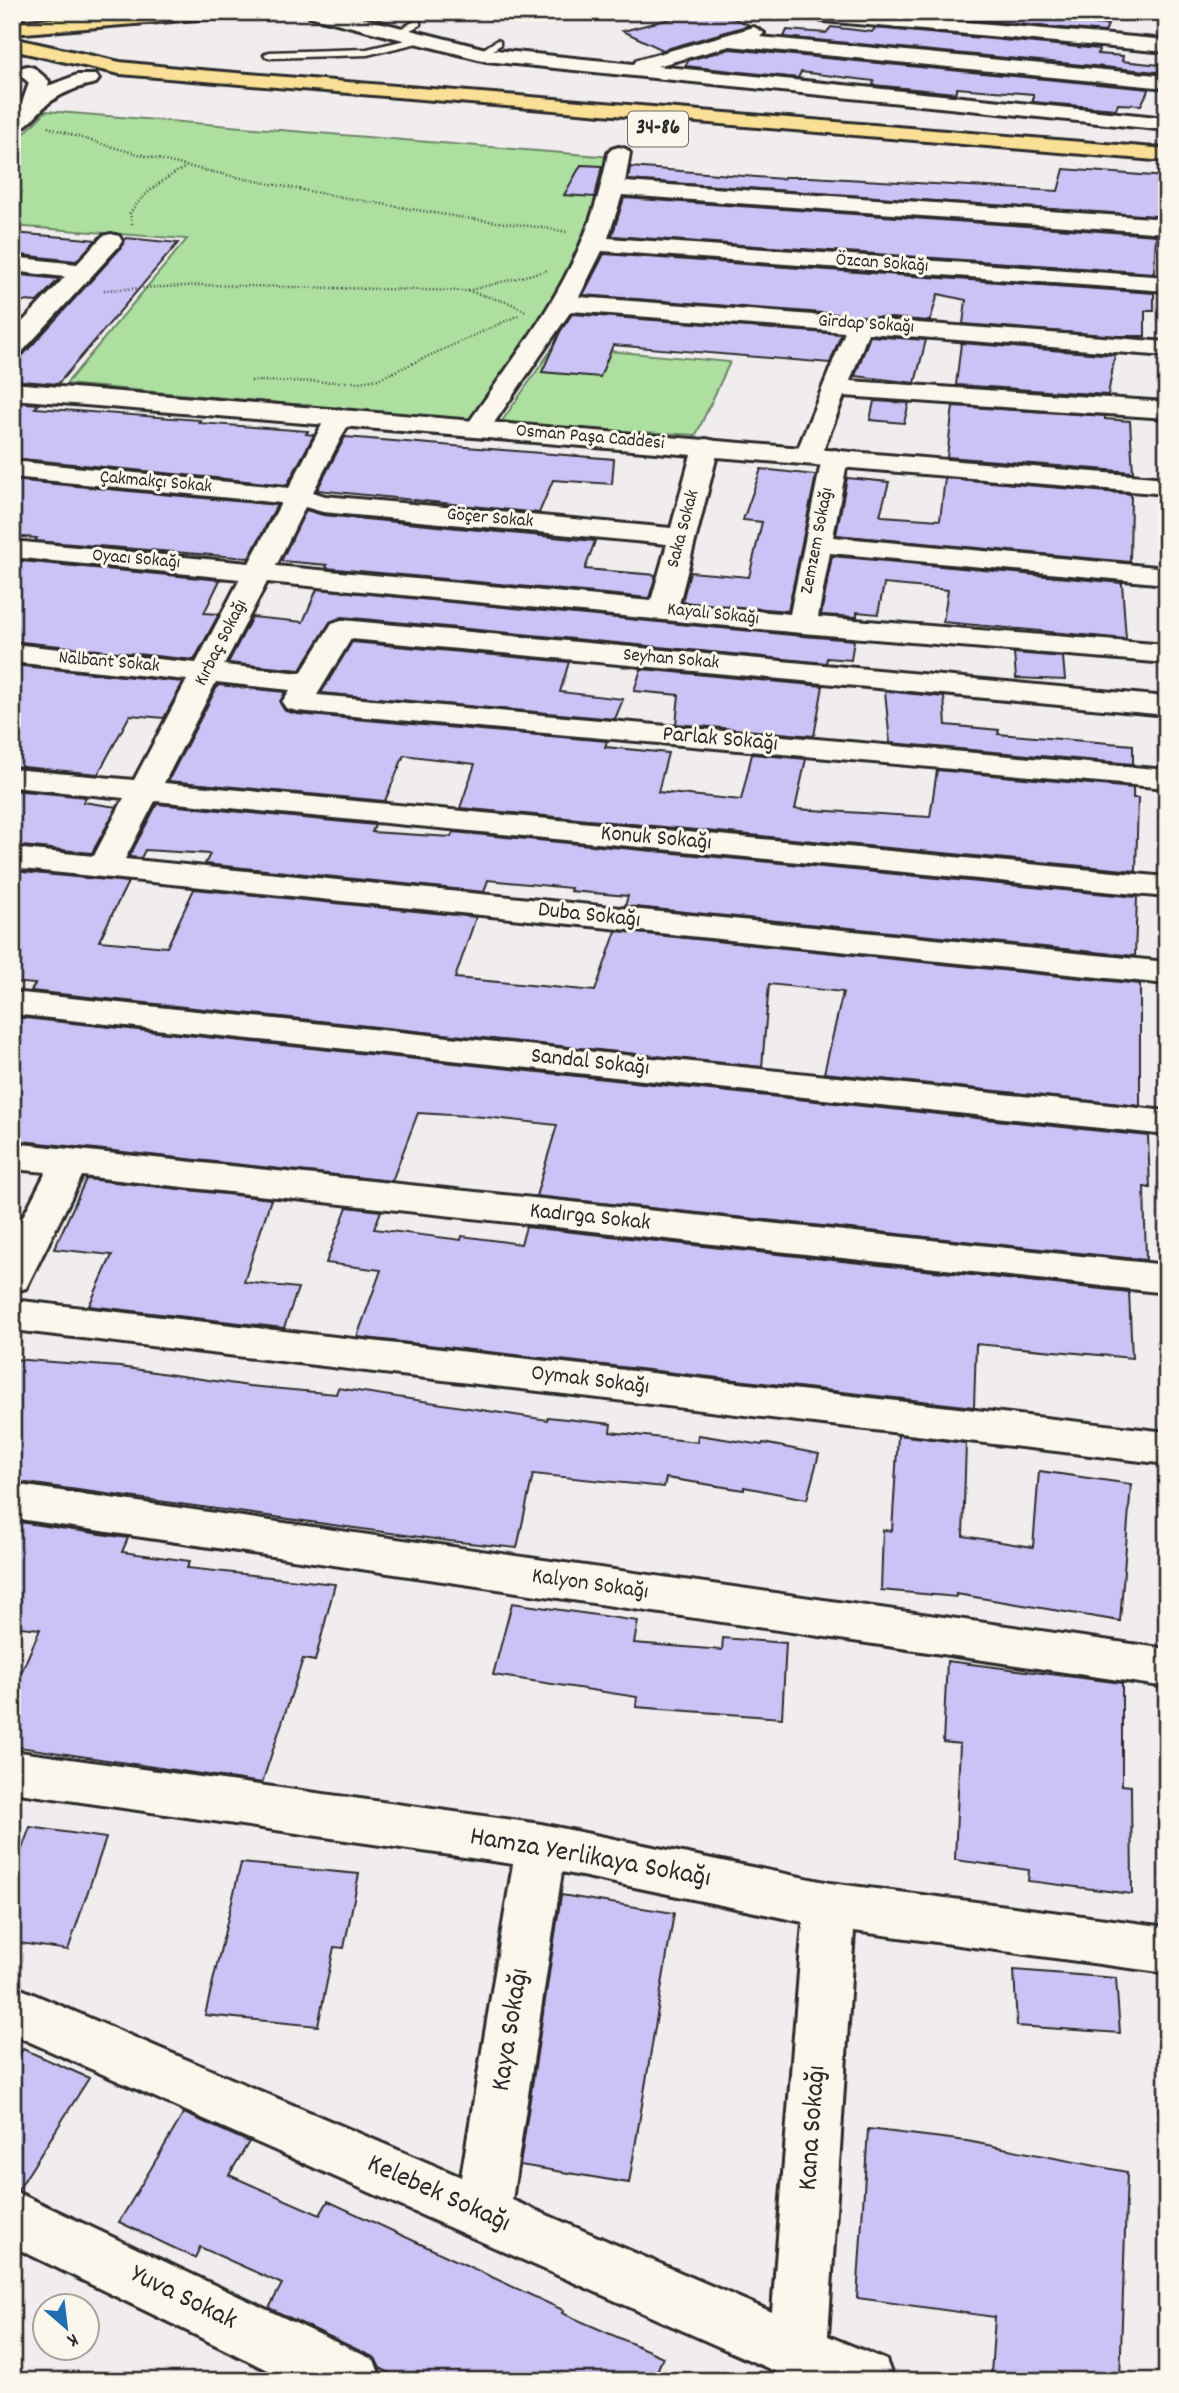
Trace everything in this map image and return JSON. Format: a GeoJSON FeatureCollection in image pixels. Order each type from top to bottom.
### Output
{"type":"FeatureCollection","features":[{"type":"Feature","properties":{"kind":"main road"},"geometry":{"type":"LineString","coordinates":[[13,41],[76,24],[209,12]]}},
{"type":"Feature","properties":{"kind":"main road"},"geometry":{"type":"LineString","coordinates":[[13,41],[120,68],[188,75],[1167,155]]}},
{"type":"Feature","properties":{"kind":"main road","name":"34-86"},"geometry":{"type":"LineString","coordinates":[[20,70],[89,79],[604,124],[1167,168]]}},
{"type":"Feature","properties":{"kind":"street"},"geometry":{"type":"LineString","coordinates":[[316,12],[397,33],[420,31],[490,48],[637,71],[1167,124]]}},
{"type":"Feature","properties":{"kind":"street"},"geometry":{"type":"LineString","coordinates":[[822,15],[1167,46]]}},
{"type":"Feature","properties":{"kind":"street"},"geometry":{"type":"LineString","coordinates":[[1141,24],[1167,46]]}},
{"type":"Feature","properties":{"kind":"street"},"geometry":{"type":"LineString","coordinates":[[637,71],[650,61],[783,26]]}},
{"type":"Feature","properties":{"kind":"street"},"geometry":{"type":"LineString","coordinates":[[729,40],[1167,82]]}},
{"type":"Feature","properties":{"kind":"street"},"geometry":{"type":"LineString","coordinates":[[20,70],[38,81],[20,113]]}},
{"type":"Feature","properties":{"kind":"street"},"geometry":{"type":"LineString","coordinates":[[20,113],[61,84],[89,79]]}},
{"type":"Feature","properties":{"kind":"street"},"geometry":{"type":"LineString","coordinates":[[478,428],[558,313],[592,250],[615,188],[619,153]]}},
{"type":"Feature","properties":{"kind":"street"},"geometry":{"type":"LineString","coordinates":[[615,188],[1167,226]]}},
{"type":"Feature","properties":{"kind":"street"},"geometry":{"type":"LineString","coordinates":[[12,348],[111,242]]}},
{"type":"Feature","properties":{"kind":"street","name":"Özcan Sokağı"},"geometry":{"type":"LineString","coordinates":[[592,250],[1167,284]]}},
{"type":"Feature","properties":{"kind":"street"},"geometry":{"type":"LineString","coordinates":[[12,264],[76,279]]}},
{"type":"Feature","properties":{"kind":"street"},"geometry":{"type":"LineString","coordinates":[[12,313],[41,316]]}},
{"type":"Feature","properties":{"kind":"street","name":"Girdap Sokağı"},"geometry":{"type":"LineString","coordinates":[[558,313],[860,324],[1167,349]]}},
{"type":"Feature","properties":{"kind":"street","name":"Zemzem Sokağı"},"geometry":{"type":"LineString","coordinates":[[802,624],[817,544],[821,457],[835,388],[860,324]]}},
{"type":"Feature","properties":{"kind":"street"},"geometry":{"type":"LineString","coordinates":[[835,388],[1167,410]]}},
{"type":"Feature","properties":{"kind":"street","name":"Osman Paşa Caddesi"},"geometry":{"type":"LineString","coordinates":[[12,391],[1167,486]]}},
{"type":"Feature","properties":{"kind":"street","name":"Kırbaç Sokağı"},"geometry":{"type":"LineString","coordinates":[[104,868],[339,417]]}},
{"type":"Feature","properties":{"kind":"street","name":"Saka Sokak"},"geometry":{"type":"LineString","coordinates":[[663,610],[706,447]]}},
{"type":"Feature","properties":{"kind":"street","name":"Çakmakçı Sokak"},"geometry":{"type":"LineString","coordinates":[[12,469],[300,496]]}},
{"type":"Feature","properties":{"kind":"street","name":"Göçer Sokak"},"geometry":{"type":"LineString","coordinates":[[300,496],[323,504],[682,537]]}},
{"type":"Feature","properties":{"kind":"street"},"geometry":{"type":"LineString","coordinates":[[817,544],[1167,576]]}},
{"type":"Feature","properties":{"kind":"street","name":"Oyacı Sokağı"},"geometry":{"type":"LineString","coordinates":[[12,549],[259,571]]}},
{"type":"Feature","properties":{"kind":"street","name":"Kayalı Sokağı"},"geometry":{"type":"LineString","coordinates":[[259,571],[802,624],[1167,654]]}},
{"type":"Feature","properties":{"kind":"street","name":"Seyhan Sokak"},"geometry":{"type":"LineString","coordinates":[[310,683],[342,629],[1167,706]]}},
{"type":"Feature","properties":{"kind":"street","name":"Nalbant Sokak"},"geometry":{"type":"LineString","coordinates":[[12,653],[206,672]]}},
{"type":"Feature","properties":{"kind":"street"},"geometry":{"type":"LineString","coordinates":[[206,672],[310,683]]}},
{"type":"Feature","properties":{"kind":"street","name":"Parlak Sokağı"},"geometry":{"type":"LineString","coordinates":[[310,683],[297,702],[1167,779]]}},
{"type":"Feature","properties":{"kind":"street","name":"Konuk Sokağı"},"geometry":{"type":"LineString","coordinates":[[12,778],[1167,887]]}},
{"type":"Feature","properties":{"kind":"street","name":"Duba Sokağı"},"geometry":{"type":"LineString","coordinates":[[12,859],[1167,973]]}},
{"type":"Feature","properties":{"kind":"street","name":"Sandal Sokağı"},"geometry":{"type":"LineString","coordinates":[[12,1003],[1167,1123]]}},
{"type":"Feature","properties":{"kind":"street","name":"Kadırga Sokak"},"geometry":{"type":"LineString","coordinates":[[12,1156],[1167,1279]]}},
{"type":"Feature","properties":{"kind":"street"},"geometry":{"type":"LineString","coordinates":[[13,1306],[70,1162]]}},
{"type":"Feature","properties":{"kind":"street","name":"Oymak Sokağı"},"geometry":{"type":"LineString","coordinates":[[13,1306],[1167,1448]]}},
{"type":"Feature","properties":{"kind":"street","name":"Kalyon Sokağı"},"geometry":{"type":"LineString","coordinates":[[12,1501],[1167,1668]]}},
{"type":"Feature","properties":{"kind":"street","name":"Hamza Yerlikaya Sokağı"},"geometry":{"type":"LineString","coordinates":[[12,1772],[541,1846],[830,1905],[1167,1950]]}},
{"type":"Feature","properties":{"kind":"street","name":"Kaya Sokağı"},"geometry":{"type":"LineString","coordinates":[[482,2215],[541,1846]]}},
{"type":"Feature","properties":{"kind":"street","name":"Kana Sokağı"},"geometry":{"type":"LineString","coordinates":[[798,2352],[830,1905]]}},
{"type":"Feature","properties":{"kind":"street","name":"Kelebek Sokağı"},"geometry":{"type":"LineString","coordinates":[[12,2009],[865,2381]]}},
{"type":"Feature","properties":{"kind":"street","name":"Yuva Sokak"},"geometry":{"type":"LineString","coordinates":[[12,2217],[353,2381]]}},
{"type":"Feature","properties":{"kind":"lane"},"geometry":{"type":"LineString","coordinates":[[268,55],[367,52],[420,31]]}},
{"type":"Feature","properties":{"kind":"path"},"geometry":{"type":"LineString","coordinates":[[20,113],[83,140],[187,167],[409,207],[443,216],[547,228],[580,235],[592,250],[543,272],[467,290],[203,285],[116,290],[76,279]]}},
{"type":"Feature","properties":{"kind":"path"},"geometry":{"type":"LineString","coordinates":[[111,242],[132,224],[130,214],[139,200],[158,181],[187,167]]}},
{"type":"Feature","properties":{"kind":"path"},"geometry":{"type":"LineString","coordinates":[[467,290],[510,303],[526,312]]}},
{"type":"Feature","properties":{"kind":"path"},"geometry":{"type":"LineString","coordinates":[[247,381],[359,382],[378,379],[526,312],[558,313]]}},
{"type":"Feature","properties":{"kind":"green space"},"geometry":{"type":"Polygon","coordinates":[[[46,111],[612,157],[594,226],[529,337],[471,420],[66,384],[187,239],[12,226],[12,146],[46,111]]]}},
{"type":"Feature","properties":{"kind":"green space"},"geometry":{"type":"Polygon","coordinates":[[[554,346],[730,362],[696,435],[500,424],[554,346]]]}},
{"type":"Feature","properties":{"kind":"building"},"geometry":{"type":"Polygon","coordinates":[[[696,12],[718,12],[750,25],[663,50],[623,31],[696,12]]]}},
{"type":"Feature","properties":{"kind":"building"},"geometry":{"type":"Polygon","coordinates":[[[889,12],[1031,12],[1073,16],[1071,22],[1108,25],[1105,32],[889,12]]]}},
{"type":"Feature","properties":{"kind":"building"},"geometry":{"type":"Polygon","coordinates":[[[831,27],[872,32],[875,28],[1099,49],[1098,54],[1123,56],[1122,61],[1161,65],[1157,72],[784,37],[787,30],[826,33],[831,27]]]}},
{"type":"Feature","properties":{"kind":"building"},"geometry":{"type":"Polygon","coordinates":[[[730,49],[1149,89],[1141,105],[1118,104],[1116,109],[1033,102],[1033,94],[957,88],[955,93],[873,85],[874,81],[801,72],[798,78],[685,66],[689,60],[730,49]]]}},
{"type":"Feature","properties":{"kind":"building"},"geometry":{"type":"Polygon","coordinates":[[[581,165],[602,166],[595,197],[564,195],[581,165]]]}},
{"type":"Feature","properties":{"kind":"building"},"geometry":{"type":"Polygon","coordinates":[[[630,167],[783,179],[811,177],[1058,191],[1064,169],[1166,177],[1163,214],[1155,216],[628,180],[630,167]]]}},
{"type":"Feature","properties":{"kind":"building"},"geometry":{"type":"Polygon","coordinates":[[[624,198],[1156,235],[1154,273],[612,236],[624,198]]]}},
{"type":"Feature","properties":{"kind":"building"},"geometry":{"type":"Polygon","coordinates":[[[12,233],[96,240],[76,261],[12,254],[12,233]]]}},
{"type":"Feature","properties":{"kind":"building"},"geometry":{"type":"Polygon","coordinates":[[[126,238],[178,243],[58,384],[12,380],[12,358],[23,355],[121,248],[126,238]]]}},
{"type":"Feature","properties":{"kind":"building"},"geometry":{"type":"Polygon","coordinates":[[[604,254],[1154,293],[1154,311],[1145,311],[1145,336],[1118,336],[963,324],[966,300],[938,294],[930,321],[583,295],[604,254]]]}},
{"type":"Feature","properties":{"kind":"building"},"geometry":{"type":"Polygon","coordinates":[[[12,274],[59,279],[37,302],[12,300],[12,274]]]}},
{"type":"Feature","properties":{"kind":"building"},"geometry":{"type":"Polygon","coordinates":[[[572,314],[841,334],[830,363],[613,345],[600,377],[542,372],[560,332],[572,314]]]}},
{"type":"Feature","properties":{"kind":"building"},"geometry":{"type":"Polygon","coordinates":[[[870,336],[926,340],[915,383],[855,376],[870,336]]]}},
{"type":"Feature","properties":{"kind":"building"},"geometry":{"type":"Polygon","coordinates":[[[961,343],[1115,355],[1108,395],[956,385],[961,343]]]}},
{"type":"Feature","properties":{"kind":"building"},"geometry":{"type":"Polygon","coordinates":[[[874,401],[909,403],[904,423],[870,420],[874,401]]]}},
{"type":"Feature","properties":{"kind":"building"},"geometry":{"type":"Polygon","coordinates":[[[12,402],[39,404],[35,408],[200,420],[198,423],[308,431],[306,434],[314,435],[287,485],[12,458],[12,402]]]}},
{"type":"Feature","properties":{"kind":"building"},"geometry":{"type":"Polygon","coordinates":[[[953,406],[1105,416],[1105,419],[1130,421],[1133,472],[947,457],[953,406]]]}},
{"type":"Feature","properties":{"kind":"building"},"geometry":{"type":"Polygon","coordinates":[[[345,437],[614,459],[612,484],[553,480],[539,513],[317,490],[345,437]]]}},
{"type":"Feature","properties":{"kind":"building"},"geometry":{"type":"Polygon","coordinates":[[[761,469],[816,475],[788,611],[682,602],[690,572],[749,577],[762,522],[743,520],[761,469]]]}},
{"type":"Feature","properties":{"kind":"building"},"geometry":{"type":"Polygon","coordinates":[[[847,478],[889,482],[880,515],[882,516],[940,520],[945,478],[1131,494],[1130,562],[836,535],[847,478]]]}},
{"type":"Feature","properties":{"kind":"building"},"geometry":{"type":"Polygon","coordinates":[[[12,480],[277,505],[249,558],[35,541],[37,538],[12,536],[12,480]]]}},
{"type":"Feature","properties":{"kind":"building"},"geometry":{"type":"Polygon","coordinates":[[[306,510],[323,515],[595,541],[585,569],[656,575],[649,598],[326,568],[327,565],[281,561],[306,510]]]}},
{"type":"Feature","properties":{"kind":"building"},"geometry":{"type":"Polygon","coordinates":[[[832,556],[1122,583],[1126,639],[943,622],[948,590],[884,584],[878,614],[857,612],[857,617],[821,615],[832,556]]]}},
{"type":"Feature","properties":{"kind":"building"},"geometry":{"type":"Polygon","coordinates":[[[21,561],[220,580],[204,613],[219,614],[194,660],[12,641],[12,573],[21,561]]]}},
{"type":"Feature","properties":{"kind":"building"},"geometry":{"type":"Polygon","coordinates":[[[317,589],[854,640],[851,660],[827,658],[826,663],[342,617],[330,622],[300,670],[228,663],[252,617],[303,622],[317,589]]]}},
{"type":"Feature","properties":{"kind":"building"},"geometry":{"type":"Polygon","coordinates":[[[352,642],[569,662],[560,692],[623,699],[615,719],[321,693],[352,642]]]}},
{"type":"Feature","properties":{"kind":"building"},"geometry":{"type":"Polygon","coordinates":[[[1014,653],[1063,657],[1065,680],[1016,678],[1014,653]]]}},
{"type":"Feature","properties":{"kind":"building"},"geometry":{"type":"Polygon","coordinates":[[[12,665],[183,682],[164,718],[130,715],[98,774],[12,766],[12,665]]]}},
{"type":"Feature","properties":{"kind":"building"},"geometry":{"type":"Polygon","coordinates":[[[641,669],[823,686],[814,736],[676,724],[679,695],[634,691],[641,669]]]}},
{"type":"Feature","properties":{"kind":"building"},"geometry":{"type":"Polygon","coordinates":[[[218,685],[285,692],[280,703],[285,711],[297,714],[607,741],[605,747],[668,753],[658,792],[741,800],[752,754],[806,759],[795,809],[930,817],[937,770],[1133,788],[1133,798],[1138,798],[1136,871],[460,808],[475,764],[404,755],[385,801],[168,781],[218,685]]]}},
{"type":"Feature","properties":{"kind":"building"},"geometry":{"type":"Polygon","coordinates":[[[885,691],[944,697],[946,725],[999,730],[998,734],[1133,745],[1133,764],[890,743],[885,691]]]}},
{"type":"Feature","properties":{"kind":"building"},"geometry":{"type":"Polygon","coordinates":[[[12,790],[86,797],[83,802],[117,807],[92,853],[12,845],[12,790]]]}},
{"type":"Feature","properties":{"kind":"building"},"geometry":{"type":"Polygon","coordinates":[[[157,804],[375,825],[372,832],[451,837],[453,832],[1137,897],[1135,956],[625,906],[628,896],[570,891],[571,888],[488,880],[484,892],[205,864],[210,854],[145,850],[141,858],[129,857],[157,804]]]}},
{"type":"Feature","properties":{"kind":"building"},"geometry":{"type":"Polygon","coordinates":[[[12,871],[128,882],[99,941],[167,947],[194,889],[476,917],[455,978],[595,991],[616,931],[1140,984],[1140,1106],[824,1073],[843,992],[769,984],[762,1067],[31,991],[35,984],[12,982],[12,871]]]}},
{"type":"Feature","properties":{"kind":"building"},"geometry":{"type":"Polygon","coordinates":[[[15,1017],[1148,1136],[1150,1188],[1144,1187],[1146,1260],[536,1196],[557,1125],[485,1117],[418,1113],[392,1181],[12,1140],[12,1021],[15,1017]]]}},
{"type":"Feature","properties":{"kind":"building"},"geometry":{"type":"Polygon","coordinates":[[[86,1179],[271,1199],[244,1282],[298,1288],[284,1328],[89,1306],[112,1255],[54,1249],[86,1179]]]}},
{"type":"Feature","properties":{"kind":"building"},"geometry":{"type":"Polygon","coordinates":[[[347,1207],[381,1211],[374,1229],[461,1240],[462,1236],[521,1244],[526,1227],[1129,1292],[1132,1358],[976,1344],[974,1407],[357,1337],[381,1270],[326,1263],[347,1207]]]}},
{"type":"Feature","properties":{"kind":"building"},"geometry":{"type":"Polygon","coordinates":[[[12,1359],[120,1367],[249,1386],[336,1394],[338,1388],[547,1420],[548,1417],[611,1424],[610,1432],[697,1442],[698,1435],[762,1445],[763,1443],[819,1454],[807,1499],[744,1487],[744,1490],[666,1478],[664,1487],[533,1474],[517,1548],[449,1541],[12,1481],[12,1359]]]}},
{"type":"Feature","properties":{"kind":"building"},"geometry":{"type":"Polygon","coordinates":[[[898,1435],[966,1443],[963,1536],[1033,1547],[1039,1471],[1131,1484],[1120,1621],[956,1594],[956,1597],[881,1590],[883,1530],[892,1531],[898,1435]]]}},
{"type":"Feature","properties":{"kind":"building"},"geometry":{"type":"Polygon","coordinates":[[[12,1521],[128,1538],[122,1552],[190,1561],[187,1568],[335,1584],[315,1661],[303,1659],[262,1783],[12,1746],[12,1694],[40,1629],[12,1626],[12,1521]]]}},
{"type":"Feature","properties":{"kind":"building"},"geometry":{"type":"Polygon","coordinates":[[[512,1603],[638,1621],[634,1643],[722,1650],[723,1638],[786,1643],[782,1718],[636,1707],[637,1697],[493,1675],[512,1603]]]}},
{"type":"Feature","properties":{"kind":"building"},"geometry":{"type":"Polygon","coordinates":[[[947,1661],[1122,1683],[1122,1785],[1131,1786],[1132,1894],[1028,1881],[1029,1870],[955,1860],[960,1744],[943,1742],[947,1661]]]}},
{"type":"Feature","properties":{"kind":"building"},"geometry":{"type":"Polygon","coordinates":[[[30,1827],[106,1838],[68,1950],[12,1942],[12,1876],[30,1827]]]}},
{"type":"Feature","properties":{"kind":"building"},"geometry":{"type":"Polygon","coordinates":[[[241,1863],[359,1874],[344,1948],[334,1947],[318,2026],[205,2015],[241,1863]]]}},
{"type":"Feature","properties":{"kind":"building"},"geometry":{"type":"Polygon","coordinates":[[[561,1895],[674,1913],[629,2183],[520,2165],[561,1895]]]}},
{"type":"Feature","properties":{"kind":"building"},"geometry":{"type":"Polygon","coordinates":[[[1014,1970],[1116,1978],[1120,2033],[1017,2026],[1014,1970]]]}},
{"type":"Feature","properties":{"kind":"building"},"geometry":{"type":"Polygon","coordinates":[[[23,2049],[89,2078],[18,2190],[12,2188],[12,2066],[23,2049]]]}},
{"type":"Feature","properties":{"kind":"building"},"geometry":{"type":"Polygon","coordinates":[[[184,2113],[249,2142],[229,2175],[320,2215],[328,2201],[563,2310],[562,2313],[663,2357],[653,2381],[405,2381],[380,2368],[375,2358],[269,2308],[282,2284],[200,2247],[195,2258],[119,2222],[184,2113]]]}},
{"type":"Feature","properties":{"kind":"building"},"geometry":{"type":"Polygon","coordinates":[[[868,2129],[967,2141],[1127,2172],[1120,2381],[1033,2381],[991,2373],[995,2317],[857,2298],[868,2129]]]}}]}
